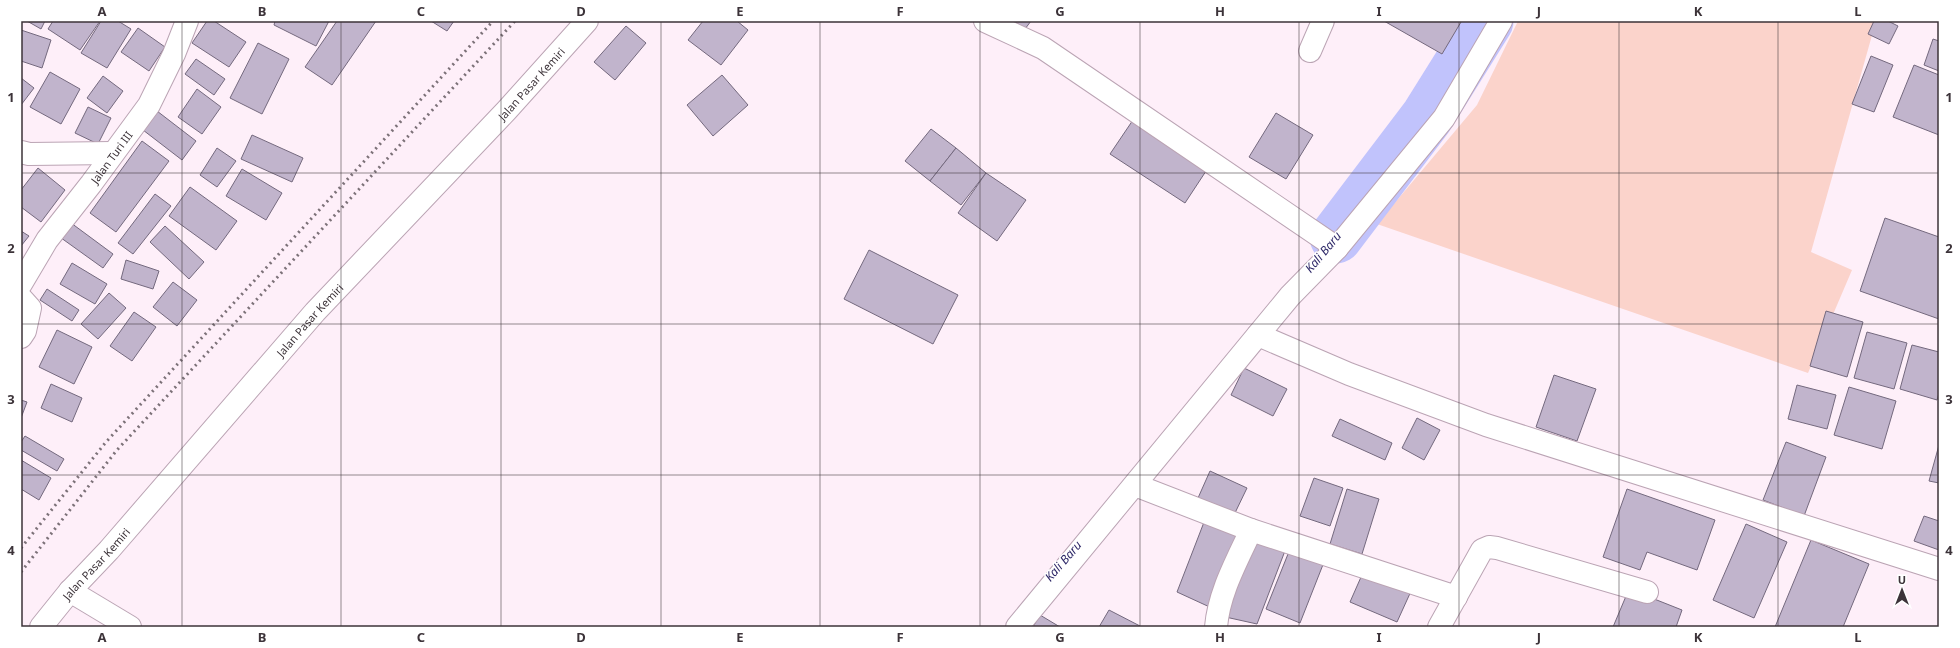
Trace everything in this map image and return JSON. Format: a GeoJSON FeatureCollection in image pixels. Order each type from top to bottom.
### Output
{"type":"FeatureCollection","features":[{"type":"Feature","properties":{"kind":"street","name":"Jalan Turi III"},"geometry":{"type":"LineString","coordinates":[[21,284],[47,240],[149,105],[174,54],[187,21]]}},
{"type":"Feature","properties":{"kind":"street","name":"Jalan Pasar Kemiri"},"geometry":{"type":"LineString","coordinates":[[41,627],[70,591],[110,550],[315,312],[507,110],[587,21]]}},
{"type":"Feature","properties":{"kind":"street"},"geometry":{"type":"LineString","coordinates":[[985,21],[1043,48],[1337,248]]}},
{"type":"Feature","properties":{"kind":"street"},"geometry":{"type":"LineString","coordinates":[[1310,51],[1323,21]]}},
{"type":"Feature","properties":{"kind":"street"},"geometry":{"type":"LineString","coordinates":[[1017,627],[1290,296],[1337,248],[1444,118],[1501,21]]}},
{"type":"Feature","properties":{"kind":"street"},"geometry":{"type":"LineString","coordinates":[[21,152],[29,154],[113,153]]}},
{"type":"Feature","properties":{"kind":"street"},"geometry":{"type":"LineString","coordinates":[[21,298],[30,308],[25,331],[21,337]]}},
{"type":"Feature","properties":{"kind":"street"},"geometry":{"type":"LineString","coordinates":[[1258,336],[1349,374],[1486,424],[1939,569]]}},
{"type":"Feature","properties":{"kind":"street"},"geometry":{"type":"LineString","coordinates":[[1135,485],[1251,530],[1456,597]]}},
{"type":"Feature","properties":{"kind":"street"},"geometry":{"type":"LineString","coordinates":[[1216,627],[1217,613],[1227,584],[1251,530]]}},
{"type":"Feature","properties":{"kind":"street"},"geometry":{"type":"LineString","coordinates":[[1439,627],[1482,550],[1489,547],[1497,548],[1647,592]]}},
{"type":"Feature","properties":{"kind":"street"},"geometry":{"type":"LineString","coordinates":[[70,591],[130,627]]}},
{"type":"Feature","properties":{"kind":"shaded area"},"geometry":{"type":"Polygon","coordinates":[[[1518,21],[1876,21],[1811,252],[1852,270],[1808,373],[1377,224],[1477,105],[1518,21]]]}},
{"type":"Feature","properties":{"kind":"building"},"geometry":{"type":"Polygon","coordinates":[[[27,21],[45,21],[41,29],[27,21]]]}},
{"type":"Feature","properties":{"kind":"building"},"geometry":{"type":"Polygon","coordinates":[[[53,21],[100,21],[80,50],[48,29],[53,21]]]}},
{"type":"Feature","properties":{"kind":"building"},"geometry":{"type":"Polygon","coordinates":[[[101,21],[118,21],[131,29],[107,68],[81,53],[101,21]]]}},
{"type":"Feature","properties":{"kind":"building"},"geometry":{"type":"Polygon","coordinates":[[[207,21],[214,21],[246,42],[229,67],[192,43],[207,21]]]}},
{"type":"Feature","properties":{"kind":"building"},"geometry":{"type":"Polygon","coordinates":[[[275,21],[329,21],[316,46],[274,25],[275,21]]]}},
{"type":"Feature","properties":{"kind":"building"},"geometry":{"type":"Polygon","coordinates":[[[337,21],[376,21],[332,85],[305,67],[337,21]]]}},
{"type":"Feature","properties":{"kind":"building"},"geometry":{"type":"Polygon","coordinates":[[[431,21],[454,21],[447,31],[431,21]]]}},
{"type":"Feature","properties":{"kind":"building"},"geometry":{"type":"Polygon","coordinates":[[[703,21],[737,21],[748,30],[721,65],[688,40],[703,21]]]}},
{"type":"Feature","properties":{"kind":"building"},"geometry":{"type":"Polygon","coordinates":[[[1014,21],[1031,21],[1025,29],[1014,21]]]}},
{"type":"Feature","properties":{"kind":"building"},"geometry":{"type":"Polygon","coordinates":[[[1384,21],[1459,21],[1461,22],[1442,54],[1384,21]]]}},
{"type":"Feature","properties":{"kind":"building"},"geometry":{"type":"Polygon","coordinates":[[[1874,21],[1888,21],[1898,26],[1889,44],[1868,34],[1874,21]]]}},
{"type":"Feature","properties":{"kind":"building"},"geometry":{"type":"Polygon","coordinates":[[[626,26],[646,43],[615,80],[594,62],[626,26]]]}},
{"type":"Feature","properties":{"kind":"building"},"geometry":{"type":"Polygon","coordinates":[[[138,28],[165,47],[149,71],[121,52],[138,28]]]}},
{"type":"Feature","properties":{"kind":"building"},"geometry":{"type":"Polygon","coordinates":[[[21,30],[51,40],[42,68],[21,61],[21,30]]]}},
{"type":"Feature","properties":{"kind":"building"},"geometry":{"type":"Polygon","coordinates":[[[1933,39],[1939,41],[1939,71],[1924,65],[1933,39]]]}},
{"type":"Feature","properties":{"kind":"building"},"geometry":{"type":"Polygon","coordinates":[[[258,43],[289,59],[262,114],[230,98],[258,43]]]}},
{"type":"Feature","properties":{"kind":"building"},"geometry":{"type":"Polygon","coordinates":[[[1871,56],[1893,65],[1874,112],[1852,104],[1871,56]]]}},
{"type":"Feature","properties":{"kind":"building"},"geometry":{"type":"Polygon","coordinates":[[[196,59],[225,79],[214,95],[185,74],[196,59]]]}},
{"type":"Feature","properties":{"kind":"building"},"geometry":{"type":"Polygon","coordinates":[[[1914,65],[1939,75],[1939,135],[1893,117],[1914,65]]]}},
{"type":"Feature","properties":{"kind":"building"},"geometry":{"type":"Polygon","coordinates":[[[50,72],[80,89],[61,124],[30,107],[50,72]]]}},
{"type":"Feature","properties":{"kind":"building"},"geometry":{"type":"Polygon","coordinates":[[[722,75],[748,105],[713,136],[687,105],[722,75]]]}},
{"type":"Feature","properties":{"kind":"building"},"geometry":{"type":"Polygon","coordinates":[[[103,76],[123,91],[107,113],[87,98],[103,76]]]}},
{"type":"Feature","properties":{"kind":"building"},"geometry":{"type":"Polygon","coordinates":[[[21,78],[34,88],[21,105],[21,78]]]}},
{"type":"Feature","properties":{"kind":"building"},"geometry":{"type":"Polygon","coordinates":[[[197,89],[221,107],[202,134],[178,117],[197,89]]]}},
{"type":"Feature","properties":{"kind":"building"},"geometry":{"type":"Polygon","coordinates":[[[88,107],[111,118],[98,144],[75,133],[88,107]]]}},
{"type":"Feature","properties":{"kind":"building"},"geometry":{"type":"Polygon","coordinates":[[[157,111],[196,141],[182,160],[143,130],[157,111]]]}},
{"type":"Feature","properties":{"kind":"building"},"geometry":{"type":"Polygon","coordinates":[[[1276,113],[1313,135],[1286,179],[1249,157],[1276,113]]]}},
{"type":"Feature","properties":{"kind":"building"},"geometry":{"type":"Polygon","coordinates":[[[1135,117],[1210,165],[1185,203],[1110,154],[1135,117]]]}},
{"type":"Feature","properties":{"kind":"building"},"geometry":{"type":"Polygon","coordinates":[[[931,129],[956,148],[930,181],[905,161],[931,129]]]}},
{"type":"Feature","properties":{"kind":"building"},"geometry":{"type":"Polygon","coordinates":[[[252,135],[303,158],[292,182],[241,159],[252,135]]]}},
{"type":"Feature","properties":{"kind":"building"},"geometry":{"type":"Polygon","coordinates":[[[142,141],[169,161],[116,232],[90,213],[142,141]]]}},
{"type":"Feature","properties":{"kind":"building"},"geometry":{"type":"Polygon","coordinates":[[[217,148],[236,161],[217,187],[200,175],[217,148]]]}},
{"type":"Feature","properties":{"kind":"building"},"geometry":{"type":"Polygon","coordinates":[[[956,148],[986,173],[961,205],[930,181],[956,148]]]}},
{"type":"Feature","properties":{"kind":"building"},"geometry":{"type":"Polygon","coordinates":[[[38,168],[65,190],[41,222],[21,207],[21,190],[38,168]]]}},
{"type":"Feature","properties":{"kind":"building"},"geometry":{"type":"Polygon","coordinates":[[[242,169],[282,193],[266,220],[226,196],[242,169]]]}},
{"type":"Feature","properties":{"kind":"building"},"geometry":{"type":"Polygon","coordinates":[[[986,173],[1026,200],[997,241],[958,213],[986,173]]]}},
{"type":"Feature","properties":{"kind":"building"},"geometry":{"type":"Polygon","coordinates":[[[190,187],[237,221],[216,250],[169,216],[190,187]]]}},
{"type":"Feature","properties":{"kind":"building"},"geometry":{"type":"Polygon","coordinates":[[[155,194],[171,206],[133,254],[118,243],[155,194]]]}},
{"type":"Feature","properties":{"kind":"building"},"geometry":{"type":"Polygon","coordinates":[[[1885,218],[1939,237],[1939,319],[1860,291],[1885,218]]]}},
{"type":"Feature","properties":{"kind":"building"},"geometry":{"type":"Polygon","coordinates":[[[67,220],[113,254],[103,268],[57,235],[67,220]]]}},
{"type":"Feature","properties":{"kind":"building"},"geometry":{"type":"Polygon","coordinates":[[[165,226],[204,262],[189,279],[150,242],[165,226]]]}},
{"type":"Feature","properties":{"kind":"building"},"geometry":{"type":"Polygon","coordinates":[[[21,231],[29,236],[21,246],[21,231]]]}},
{"type":"Feature","properties":{"kind":"building"},"geometry":{"type":"Polygon","coordinates":[[[869,250],[958,295],[933,344],[844,299],[869,250]]]}},
{"type":"Feature","properties":{"kind":"building"},"geometry":{"type":"Polygon","coordinates":[[[126,260],[159,271],[153,289],[121,279],[126,260]]]}},
{"type":"Feature","properties":{"kind":"building"},"geometry":{"type":"Polygon","coordinates":[[[72,263],[107,284],[95,304],[60,284],[72,263]]]}},
{"type":"Feature","properties":{"kind":"building"},"geometry":{"type":"Polygon","coordinates":[[[173,282],[197,300],[177,326],[153,307],[173,282]]]}},
{"type":"Feature","properties":{"kind":"building"},"geometry":{"type":"Polygon","coordinates":[[[47,289],[79,310],[72,321],[40,300],[47,289]]]}},
{"type":"Feature","properties":{"kind":"building"},"geometry":{"type":"Polygon","coordinates":[[[109,293],[126,308],[98,339],[81,324],[109,293]]]}},
{"type":"Feature","properties":{"kind":"building"},"geometry":{"type":"Polygon","coordinates":[[[1826,311],[1863,322],[1847,377],[1810,366],[1826,311]]]}},
{"type":"Feature","properties":{"kind":"building"},"geometry":{"type":"Polygon","coordinates":[[[134,312],[156,327],[132,361],[110,346],[134,312]]]}},
{"type":"Feature","properties":{"kind":"building"},"geometry":{"type":"Polygon","coordinates":[[[57,330],[92,347],[74,384],[39,367],[57,330]]]}},
{"type":"Feature","properties":{"kind":"building"},"geometry":{"type":"Polygon","coordinates":[[[1867,332],[1907,343],[1894,389],[1854,378],[1867,332]]]}},
{"type":"Feature","properties":{"kind":"building"},"geometry":{"type":"Polygon","coordinates":[[[1912,345],[1939,352],[1939,393],[1937,400],[1900,389],[1912,345]]]}},
{"type":"Feature","properties":{"kind":"building"},"geometry":{"type":"Polygon","coordinates":[[[1244,368],[1287,389],[1273,416],[1231,395],[1244,368]]]}},
{"type":"Feature","properties":{"kind":"building"},"geometry":{"type":"Polygon","coordinates":[[[1554,375],[1596,389],[1577,441],[1536,427],[1554,375]]]}},
{"type":"Feature","properties":{"kind":"building"},"geometry":{"type":"Polygon","coordinates":[[[51,384],[82,398],[72,422],[41,408],[51,384]]]}},
{"type":"Feature","properties":{"kind":"building"},"geometry":{"type":"Polygon","coordinates":[[[1797,385],[1836,395],[1827,429],[1788,419],[1797,385]]]}},
{"type":"Feature","properties":{"kind":"building"},"geometry":{"type":"Polygon","coordinates":[[[1849,387],[1896,401],[1882,449],[1834,435],[1849,387]]]}},
{"type":"Feature","properties":{"kind":"building"},"geometry":{"type":"Polygon","coordinates":[[[21,400],[27,402],[21,418],[21,400]]]}},
{"type":"Feature","properties":{"kind":"building"},"geometry":{"type":"Polygon","coordinates":[[[1417,418],[1440,430],[1424,460],[1402,448],[1417,418]]]}},
{"type":"Feature","properties":{"kind":"building"},"geometry":{"type":"Polygon","coordinates":[[[1340,419],[1392,443],[1385,460],[1332,436],[1340,419]]]}},
{"type":"Feature","properties":{"kind":"building"},"geometry":{"type":"Polygon","coordinates":[[[25,436],[64,459],[57,471],[21,450],[21,442],[25,436]]]}},
{"type":"Feature","properties":{"kind":"building"},"geometry":{"type":"Polygon","coordinates":[[[1786,442],[1826,457],[1804,516],[1763,500],[1786,442]]]}},
{"type":"Feature","properties":{"kind":"building"},"geometry":{"type":"Polygon","coordinates":[[[1939,445],[1939,483],[1929,481],[1939,445]]]}},
{"type":"Feature","properties":{"kind":"building"},"geometry":{"type":"Polygon","coordinates":[[[21,460],[51,478],[39,500],[21,489],[21,460]]]}},
{"type":"Feature","properties":{"kind":"building"},"geometry":{"type":"Polygon","coordinates":[[[1210,471],[1247,488],[1234,515],[1198,498],[1210,471]]]}},
{"type":"Feature","properties":{"kind":"building"},"geometry":{"type":"Polygon","coordinates":[[[1314,478],[1343,488],[1330,526],[1300,516],[1314,478]]]}},
{"type":"Feature","properties":{"kind":"building"},"geometry":{"type":"Polygon","coordinates":[[[1347,489],[1379,499],[1362,554],[1330,544],[1347,489]]]}},
{"type":"Feature","properties":{"kind":"building"},"geometry":{"type":"Polygon","coordinates":[[[1627,489],[1715,520],[1697,570],[1647,552],[1640,570],[1603,557],[1627,489]]]}},
{"type":"Feature","properties":{"kind":"building"},"geometry":{"type":"Polygon","coordinates":[[[1924,516],[1939,521],[1939,550],[1914,541],[1924,516]]]}},
{"type":"Feature","properties":{"kind":"building"},"geometry":{"type":"Polygon","coordinates":[[[1206,517],[1244,532],[1214,609],[1177,592],[1206,517]]]}},
{"type":"Feature","properties":{"kind":"building"},"geometry":{"type":"Polygon","coordinates":[[[1746,524],[1787,542],[1754,618],[1713,600],[1746,524]]]}},
{"type":"Feature","properties":{"kind":"building"},"geometry":{"type":"Polygon","coordinates":[[[1253,532],[1288,543],[1257,624],[1221,616],[1253,532]]]}},
{"type":"Feature","properties":{"kind":"building"},"geometry":{"type":"Polygon","coordinates":[[[1811,540],[1869,564],[1843,627],[1775,627],[1811,540]]]}},
{"type":"Feature","properties":{"kind":"building"},"geometry":{"type":"Polygon","coordinates":[[[1292,544],[1326,557],[1300,623],[1266,609],[1292,544]]]}},
{"type":"Feature","properties":{"kind":"building"},"geometry":{"type":"Polygon","coordinates":[[[1365,568],[1412,589],[1397,622],[1350,602],[1365,568]]]}},
{"type":"Feature","properties":{"kind":"building"},"geometry":{"type":"Polygon","coordinates":[[[1629,589],[1682,610],[1676,627],[1613,627],[1629,589]]]}},
{"type":"Feature","properties":{"kind":"building"},"geometry":{"type":"Polygon","coordinates":[[[1109,610],[1140,626],[1099,627],[1109,610]]]}},
{"type":"Feature","properties":{"kind":"building"},"geometry":{"type":"Polygon","coordinates":[[[1040,615],[1060,627],[1033,627],[1040,615]]]}},
{"type":"Feature","properties":{"kind":"waterway","name":"Kali Baru"},"geometry":{"type":"LineString","coordinates":[[1336,237],[1427,117],[1487,21]]}},
{"type":"Feature","properties":{"kind":"railway"},"geometry":{"type":"LineString","coordinates":[[21,548],[106,442],[493,21]]}},
{"type":"Feature","properties":{"kind":"railway"},"geometry":{"type":"LineString","coordinates":[[21,572],[117,450],[515,21]]}}]}
